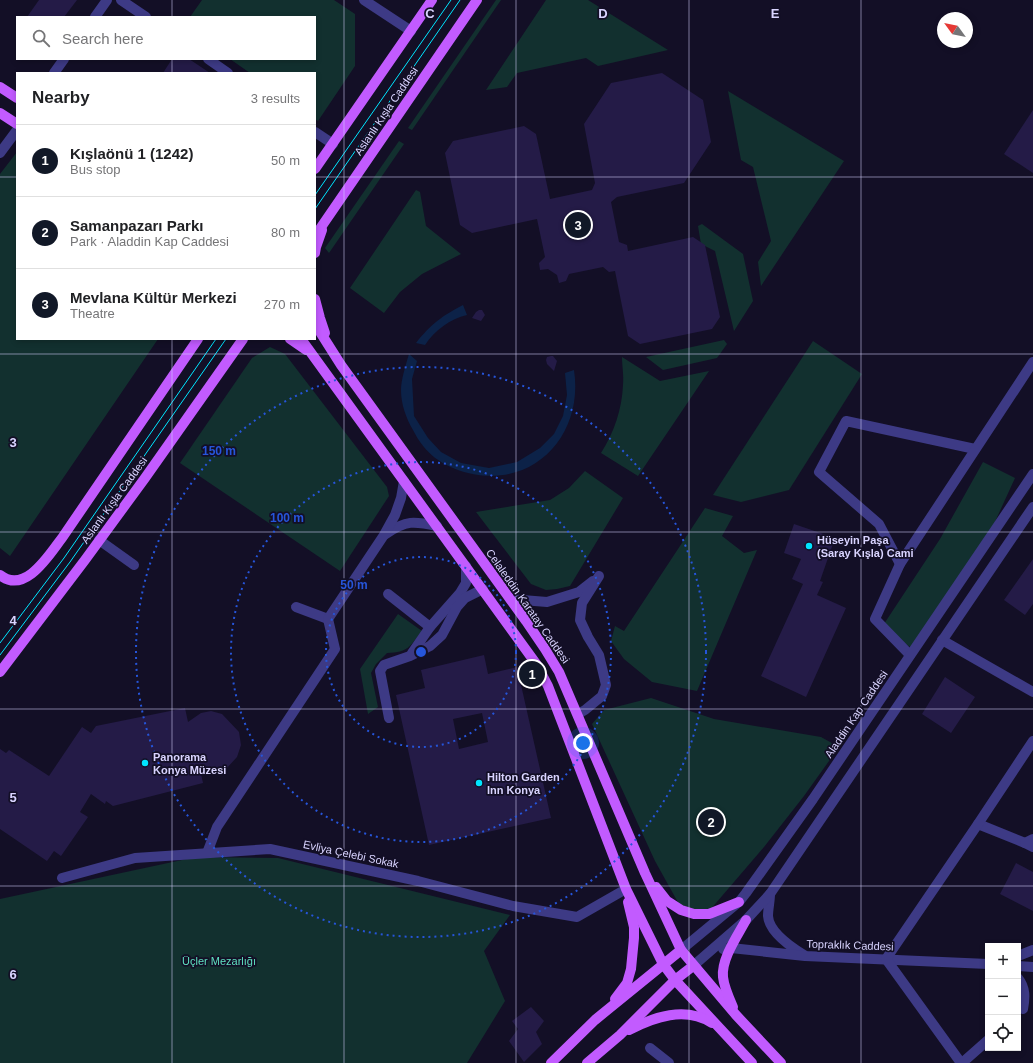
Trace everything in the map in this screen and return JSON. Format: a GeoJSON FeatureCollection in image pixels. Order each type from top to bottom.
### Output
{"type":"FeatureCollection","features":[{"type":"Feature","properties":{"kind":"main road"},"geometry":{"type":"LineString","coordinates":[[319,160],[333,144],[432,0]]}},
{"type":"Feature","properties":{"kind":"main road","name":"Aslanlı Kışla Caddesi"},"geometry":{"type":"LineString","coordinates":[[316,235],[477,0]]}},
{"type":"Feature","properties":{"kind":"main road"},"geometry":{"type":"LineString","coordinates":[[0,86],[16,97]]}},
{"type":"Feature","properties":{"kind":"main road"},"geometry":{"type":"LineString","coordinates":[[0,113],[16,123]]}},
{"type":"Feature","properties":{"kind":"main road"},"geometry":{"type":"LineString","coordinates":[[316,247],[325,222]]}},
{"type":"Feature","properties":{"kind":"main road"},"geometry":{"type":"LineString","coordinates":[[316,303],[320,318],[341,365]]}},
{"type":"Feature","properties":{"kind":"main road","name":"Celaleddin Karatay Caddesi"},"geometry":{"type":"LineString","coordinates":[[316,326],[341,365],[510,599],[559,672],[645,873],[681,950],[694,966]]}},
{"type":"Feature","properties":{"kind":"main road","name":"Aslanlı Kışla Caddesi"},"geometry":{"type":"LineString","coordinates":[[1,576],[13,580],[22,580],[30,576],[50,553],[67,531],[197,340]]}},
{"type":"Feature","properties":{"kind":"main road"},"geometry":{"type":"LineString","coordinates":[[291,340],[310,353]]}},
{"type":"Feature","properties":{"kind":"main road"},"geometry":{"type":"LineString","coordinates":[[302,340],[537,665],[548,686],[626,888],[663,964],[675,980],[752,1063]]}},
{"type":"Feature","properties":{"kind":"main road","name":"Aslanlı Kışla Caddesi"},"geometry":{"type":"LineString","coordinates":[[0,672],[145,478],[243,341]]}},
{"type":"Feature","properties":{"kind":"main road"},"geometry":{"type":"LineString","coordinates":[[645,873],[667,901],[681,910],[694,914],[709,914],[739,902]]}},
{"type":"Feature","properties":{"kind":"main road"},"geometry":{"type":"LineString","coordinates":[[551,1063],[595,1020],[616,997],[626,983],[631,969],[634,933],[626,888]]}},
{"type":"Feature","properties":{"kind":"main road"},"geometry":{"type":"LineString","coordinates":[[736,1015],[724,985],[723,977],[724,968],[731,948],[746,920]]}},
{"type":"Feature","properties":{"kind":"main road"},"geometry":{"type":"LineString","coordinates":[[595,1020],[681,950]]}},
{"type":"Feature","properties":{"kind":"main road"},"geometry":{"type":"LineString","coordinates":[[587,1063],[620,1035],[675,980],[694,966],[736,1015],[781,1063]]}},
{"type":"Feature","properties":{"kind":"main road"},"geometry":{"type":"LineString","coordinates":[[620,1035],[646,1022],[674,1014],[689,1014],[706,1019],[720,1028]]}},
{"type":"Feature","properties":{"kind":"street"},"geometry":{"type":"LineString","coordinates":[[96,16],[107,0]]}},
{"type":"Feature","properties":{"kind":"street"},"geometry":{"type":"LineString","coordinates":[[121,0],[145,16]]}},
{"type":"Feature","properties":{"kind":"street"},"geometry":{"type":"LineString","coordinates":[[364,0],[411,32]]}},
{"type":"Feature","properties":{"kind":"street"},"geometry":{"type":"LineString","coordinates":[[55,72],[63,60]]}},
{"type":"Feature","properties":{"kind":"street"},"geometry":{"type":"LineString","coordinates":[[209,60],[227,72]]}},
{"type":"Feature","properties":{"kind":"street"},"geometry":{"type":"LineString","coordinates":[[0,152],[16,131]]}},
{"type":"Feature","properties":{"kind":"street"},"geometry":{"type":"LineString","coordinates":[[316,133],[333,144]]}},
{"type":"Feature","properties":{"kind":"street"},"geometry":{"type":"LineString","coordinates":[[910,655],[875,619],[900,564],[1033,362]]}},
{"type":"Feature","properties":{"kind":"street"},"geometry":{"type":"LineString","coordinates":[[900,564],[879,524],[819,472],[846,421],[976,450]]}},
{"type":"Feature","properties":{"kind":"street","name":"Aladdin Kap Caddesi"},"geometry":{"type":"LineString","coordinates":[[681,950],[739,902],[813,799],[1033,474]]}},
{"type":"Feature","properties":{"kind":"street"},"geometry":{"type":"LineString","coordinates":[[207,853],[217,826],[335,649],[328,619],[384,536],[399,504],[404,481]]}},
{"type":"Feature","properties":{"kind":"street"},"geometry":{"type":"LineString","coordinates":[[694,966],[746,920],[770,894],[1033,507]]}},
{"type":"Feature","properties":{"kind":"street"},"geometry":{"type":"LineString","coordinates":[[384,536],[398,525],[419,522],[437,526]]}},
{"type":"Feature","properties":{"kind":"street"},"geometry":{"type":"LineString","coordinates":[[99,540],[134,565]]}},
{"type":"Feature","properties":{"kind":"street"},"geometry":{"type":"LineString","coordinates":[[410,656],[430,627],[460,593],[466,583],[466,566]]}},
{"type":"Feature","properties":{"kind":"street"},"geometry":{"type":"LineString","coordinates":[[510,599],[547,602],[579,592],[599,576],[582,603],[580,620],[599,656],[606,685],[602,696],[578,714]]}},
{"type":"Feature","properties":{"kind":"street"},"geometry":{"type":"LineString","coordinates":[[389,718],[380,671],[384,665],[410,656],[430,646],[442,635],[457,607],[465,598],[483,589]]}},
{"type":"Feature","properties":{"kind":"street"},"geometry":{"type":"LineString","coordinates":[[388,594],[430,627]]}},
{"type":"Feature","properties":{"kind":"street"},"geometry":{"type":"LineString","coordinates":[[296,607],[328,619]]}},
{"type":"Feature","properties":{"kind":"street"},"geometry":{"type":"LineString","coordinates":[[942,640],[1033,692]]}},
{"type":"Feature","properties":{"kind":"street"},"geometry":{"type":"LineString","coordinates":[[985,1043],[961,1063],[886,959],[1033,741]]}},
{"type":"Feature","properties":{"kind":"street"},"geometry":{"type":"LineString","coordinates":[[978,824],[1030,843]]}},
{"type":"Feature","properties":{"kind":"street","name":"Evliya Çelebi Sokak"},"geometry":{"type":"LineString","coordinates":[[62,878],[135,858],[270,849],[418,881],[514,906],[577,918],[626,888]]}},
{"type":"Feature","properties":{"kind":"street"},"geometry":{"type":"LineString","coordinates":[[770,894],[768,918],[775,932],[788,945],[805,956]]}},
{"type":"Feature","properties":{"kind":"street","name":"Topraklık Caddesi"},"geometry":{"type":"LineString","coordinates":[[711,951],[731,948],[805,956],[985,964]]}},
{"type":"Feature","properties":{"kind":"street"},"geometry":{"type":"LineString","coordinates":[[1021,955],[1033,950]]}},
{"type":"Feature","properties":{"kind":"street"},"geometry":{"type":"LineString","coordinates":[[1021,966],[1033,967]]}},
{"type":"Feature","properties":{"kind":"street"},"geometry":{"type":"LineString","coordinates":[[1021,982],[1024,987],[1025,994],[1021,1008]]}},
{"type":"Feature","properties":{"kind":"street"},"geometry":{"type":"LineString","coordinates":[[1021,1011],[1033,1001]]}},
{"type":"Feature","properties":{"kind":"street"},"geometry":{"type":"LineString","coordinates":[[650,1048],[669,1063]]}},
{"type":"Feature","properties":{"kind":"green space"},"geometry":{"type":"Polygon","coordinates":[[[202,0],[334,0],[355,14],[355,66],[318,121],[316,120],[316,72],[249,72],[231,60],[316,60],[316,16],[191,16],[202,0]]]}},
{"type":"Feature","properties":{"kind":"green space"},"geometry":{"type":"Polygon","coordinates":[[[496,0],[501,0],[412,130],[408,128],[496,0]]]}},
{"type":"Feature","properties":{"kind":"green space"},"geometry":{"type":"Polygon","coordinates":[[[546,0],[588,0],[668,50],[598,66],[586,58],[517,73],[507,87],[486,90],[546,0]]]}},
{"type":"Feature","properties":{"kind":"green space"},"geometry":{"type":"Polygon","coordinates":[[[728,91],[844,161],[761,286],[758,262],[771,241],[753,167],[741,160],[728,91]]]}},
{"type":"Feature","properties":{"kind":"green space"},"geometry":{"type":"Polygon","coordinates":[[[399,141],[404,144],[329,253],[325,248],[399,141]]]}},
{"type":"Feature","properties":{"kind":"green space"},"geometry":{"type":"Polygon","coordinates":[[[16,153],[16,340],[157,340],[10,556],[0,548],[0,174],[16,153]]]}},
{"type":"Feature","properties":{"kind":"green space"},"geometry":{"type":"Polygon","coordinates":[[[416,190],[420,192],[426,226],[461,254],[422,274],[400,292],[384,313],[350,288],[416,190]]]}},
{"type":"Feature","properties":{"kind":"green space"},"geometry":{"type":"Polygon","coordinates":[[[702,224],[743,254],[753,301],[734,331],[715,251],[701,244],[698,226],[702,224]]]}},
{"type":"Feature","properties":{"kind":"green space"},"geometry":{"type":"Polygon","coordinates":[[[724,340],[727,344],[717,358],[663,370],[646,357],[724,340]]]}},
{"type":"Feature","properties":{"kind":"green space"},"geometry":{"type":"Polygon","coordinates":[[[813,341],[862,374],[789,490],[741,502],[713,495],[813,341]]]}},
{"type":"Feature","properties":{"kind":"green space"},"geometry":{"type":"Polygon","coordinates":[[[270,347],[285,354],[387,487],[389,496],[340,571],[180,463],[252,358],[270,347]]]}},
{"type":"Feature","properties":{"kind":"green space"},"geometry":{"type":"Polygon","coordinates":[[[622,357],[660,381],[709,371],[638,476],[601,453],[613,429],[621,403],[623,382],[622,357]]]}},
{"type":"Feature","properties":{"kind":"green space"},"geometry":{"type":"Polygon","coordinates":[[[983,462],[1015,478],[988,537],[913,649],[882,627],[940,539],[983,462]]]}},
{"type":"Feature","properties":{"kind":"green space"},"geometry":{"type":"Polygon","coordinates":[[[585,471],[623,498],[570,586],[546,590],[531,584],[476,512],[550,500],[569,488],[585,471]]]}},
{"type":"Feature","properties":{"kind":"green space"},"geometry":{"type":"Polygon","coordinates":[[[705,508],[733,516],[722,536],[744,553],[757,550],[697,691],[652,682],[624,659],[611,641],[615,626],[624,631],[705,508]]]}},
{"type":"Feature","properties":{"kind":"green space"},"geometry":{"type":"Polygon","coordinates":[[[398,614],[422,631],[408,648],[387,653],[376,664],[371,673],[378,707],[368,714],[360,669],[398,614]]]}},
{"type":"Feature","properties":{"kind":"green space"},"geometry":{"type":"Polygon","coordinates":[[[651,698],[714,719],[821,737],[839,747],[804,796],[764,847],[710,910],[695,913],[680,906],[655,861],[592,724],[604,710],[651,698]]]}},
{"type":"Feature","properties":{"kind":"green space","name":"Üçler Mezarlığı"},"geometry":{"type":"Polygon","coordinates":[[[196,857],[278,858],[510,915],[484,951],[505,1001],[467,1063],[0,1063],[0,899],[196,857]]]}},
{"type":"Feature","properties":{"kind":"water"},"geometry":{"type":"Polygon","coordinates":[[[463,305],[467,315],[455,319],[443,326],[425,345],[416,343],[437,321],[463,305]]]}},
{"type":"Feature","properties":{"kind":"water"},"geometry":{"type":"Polygon","coordinates":[[[409,354],[417,361],[412,379],[414,416],[428,438],[441,452],[461,463],[489,468],[517,462],[540,448],[554,434],[563,416],[567,395],[565,373],[574,370],[575,394],[571,416],[562,435],[550,452],[533,465],[514,473],[492,476],[468,473],[450,467],[435,458],[423,446],[410,425],[404,411],[401,386],[409,354]]]}},
{"type":"Feature","properties":{"kind":"building"},"geometry":{"type":"Polygon","coordinates":[[[39,0],[77,0],[65,16],[28,16],[39,0]]]}},
{"type":"Feature","properties":{"kind":"building"},"geometry":{"type":"Polygon","coordinates":[[[171,60],[190,60],[208,72],[164,72],[171,60]]]}},
{"type":"Feature","properties":{"kind":"building"},"geometry":{"type":"Polygon","coordinates":[[[662,73],[703,100],[711,142],[684,183],[617,197],[611,202],[619,242],[627,245],[628,251],[693,237],[705,245],[720,317],[712,329],[640,344],[628,336],[615,271],[609,272],[603,267],[569,274],[566,281],[559,283],[557,275],[548,269],[540,270],[539,263],[545,257],[537,219],[472,233],[460,225],[445,153],[453,141],[524,126],[536,134],[550,199],[592,190],[595,183],[584,124],[611,83],[662,73]]]}},
{"type":"Feature","properties":{"kind":"building"},"geometry":{"type":"Polygon","coordinates":[[[1033,110],[1033,173],[1004,154],[1033,110]]]}},
{"type":"Feature","properties":{"kind":"building"},"geometry":{"type":"Polygon","coordinates":[[[479,310],[482,310],[485,315],[481,321],[472,318],[479,310]]]}},
{"type":"Feature","properties":{"kind":"building"},"geometry":{"type":"Polygon","coordinates":[[[553,356],[557,361],[554,371],[547,364],[546,360],[547,357],[553,356]]]}},
{"type":"Feature","properties":{"kind":"building"},"geometry":{"type":"Polygon","coordinates":[[[794,524],[835,538],[820,581],[823,582],[817,595],[846,608],[806,697],[761,676],[803,584],[792,579],[801,559],[784,553],[794,524]]]}},
{"type":"Feature","properties":{"kind":"building"},"geometry":{"type":"Polygon","coordinates":[[[1033,559],[1033,604],[1025,615],[1004,600],[1033,559]]]}},
{"type":"Feature","properties":{"kind":"building","name":"Hilton Garden Inn Konya"},"geometry":{"type":"Polygon","coordinates":[[[484,655],[488,674],[517,667],[551,818],[429,845],[396,695],[425,688],[421,670],[484,655]],[[482,713],[453,719],[459,749],[488,742],[482,713]]]}},
{"type":"Feature","properties":{"kind":"building"},"geometry":{"type":"Polygon","coordinates":[[[945,677],[975,697],[951,733],[922,714],[945,677]]]}},
{"type":"Feature","properties":{"kind":"building","name":"Panorama Konya Müzesi"},"geometry":{"type":"Polygon","coordinates":[[[185,708],[188,722],[201,713],[211,711],[222,714],[239,732],[241,745],[237,757],[225,770],[217,774],[201,774],[203,783],[113,806],[106,801],[105,804],[91,794],[80,812],[88,817],[61,856],[54,851],[47,861],[0,829],[0,749],[6,753],[9,750],[49,776],[82,727],[91,733],[96,726],[185,708]]]}},
{"type":"Feature","properties":{"kind":"building"},"geometry":{"type":"Polygon","coordinates":[[[1016,863],[1033,872],[1033,911],[1000,894],[1016,863]]]}},
{"type":"Feature","properties":{"kind":"building"},"geometry":{"type":"Polygon","coordinates":[[[531,1007],[544,1021],[536,1032],[542,1044],[524,1062],[509,1041],[518,1029],[512,1021],[531,1007]]]}},
{"type":"Feature","properties":{"kind":"tram line"},"geometry":{"type":"LineString","coordinates":[[316,194],[451,0]]}},
{"type":"Feature","properties":{"kind":"tram line"},"geometry":{"type":"LineString","coordinates":[[316,208],[460,0]]}},
{"type":"Feature","properties":{"kind":"tram line"},"geometry":{"type":"LineString","coordinates":[[0,643],[64,558],[215,340]]}},
{"type":"Feature","properties":{"kind":"tram line"},"geometry":{"type":"LineString","coordinates":[[0,655],[70,562],[225,340]]}},
{"type":"Feature","properties":{"kind":"place","name":"Mevlana Kültür Merkezi"},"geometry":{"type":"Point","coordinates":[578,225]}},
{"type":"Feature","properties":{"kind":"place","name":"Hüseyin Paşa (Saray Kışla) Cami"},"geometry":{"type":"Point","coordinates":[809,546]}},
{"type":"Feature","properties":{"kind":"place","name":"Kışlaönü 1 (1242)"},"geometry":{"type":"Point","coordinates":[532,674]}},
{"type":"Feature","properties":{"kind":"place","name":"Panorama Konya Müzesi"},"geometry":{"type":"Point","coordinates":[145,763]}},
{"type":"Feature","properties":{"kind":"place","name":"Hilton Garden Inn Konya"},"geometry":{"type":"Point","coordinates":[479,783]}},
{"type":"Feature","properties":{"kind":"place","name":"Samanpazarı Parkı"},"geometry":{"type":"Point","coordinates":[711,822]}}]}
